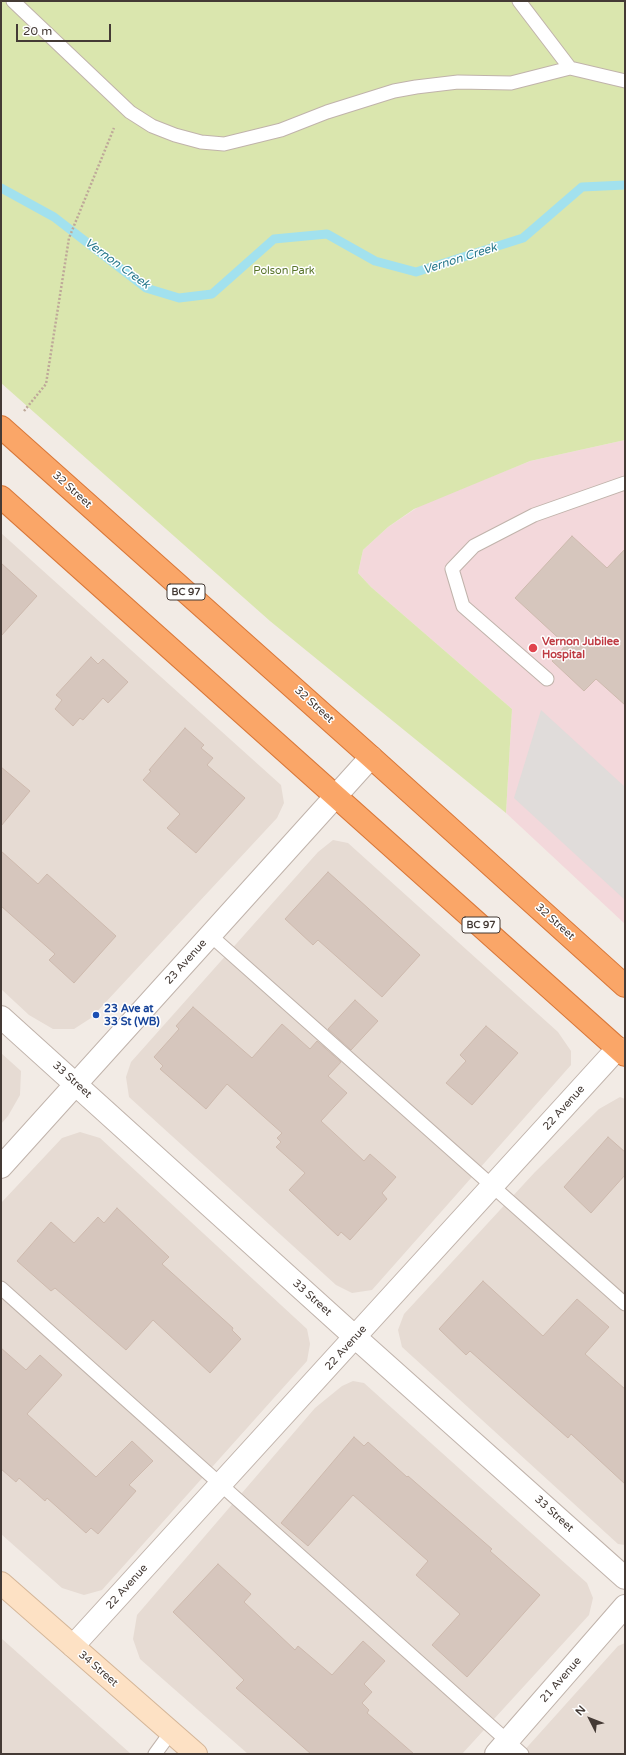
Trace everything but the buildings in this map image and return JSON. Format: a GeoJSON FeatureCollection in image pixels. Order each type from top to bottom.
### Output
{"type":"FeatureCollection","features":[{"type":"Feature","properties":{"kind":"highway","name":"32 Street"},"geometry":{"type":"LineString","coordinates":[[1,427],[625,986]]}},
{"type":"Feature","properties":{"kind":"highway","name":"BC 97"},"geometry":{"type":"LineString","coordinates":[[1,497],[621,1051]]}},
{"type":"Feature","properties":{"kind":"street","name":"23 Avenue"},"geometry":{"type":"LineString","coordinates":[[1,1167],[371,757]]}},
{"type":"Feature","properties":{"kind":"street","name":"33 Street"},"geometry":{"type":"LineString","coordinates":[[1,1017],[355,1337],[625,1578]]}},
{"type":"Feature","properties":{"kind":"street","name":"22 Avenue"},"geometry":{"type":"LineString","coordinates":[[73,1646],[493,1186],[621,1051]]}},
{"type":"Feature","properties":{"kind":"street","name":"34 Street"},"geometry":{"type":"LineString","coordinates":[[1,1583],[196,1754]]}},
{"type":"Feature","properties":{"kind":"street","name":"21 Avenue"},"geometry":{"type":"LineString","coordinates":[[509,1750],[625,1606]]}},
{"type":"Feature","properties":{"kind":"lane"},"geometry":{"type":"LineString","coordinates":[[13,1],[130,112],[152,126],[175,135],[201,142],[224,144],[280,130],[327,112],[394,91],[458,82],[511,83],[570,68],[625,81]]}},
{"type":"Feature","properties":{"kind":"lane"},"geometry":{"type":"LineString","coordinates":[[519,1],[570,68]]}},
{"type":"Feature","properties":{"kind":"lane"},"geometry":{"type":"LineString","coordinates":[[547,679],[463,606],[452,569],[474,546],[534,515],[625,483]]}},
{"type":"Feature","properties":{"kind":"lane"},"geometry":{"type":"LineString","coordinates":[[210,935],[625,1304]]}},
{"type":"Feature","properties":{"kind":"lane"},"geometry":{"type":"LineString","coordinates":[[1,1288],[220,1485],[509,1750]]}},
{"type":"Feature","properties":{"kind":"lane"},"geometry":{"type":"LineString","coordinates":[[155,1754],[171,1732]]}},
{"type":"Feature","properties":{"kind":"path"},"geometry":{"type":"LineString","coordinates":[[25,410],[46,384],[69,238],[123,105]]}},
{"type":"Feature","properties":{"kind":"shaded area","name":"Vernon Jubilee Hospital"},"geometry":{"type":"Polygon","coordinates":[[[625,440],[625,924],[506,813],[512,709],[371,587],[358,573],[363,550],[388,527],[421,505],[530,461],[625,440]]]}},
{"type":"Feature","properties":{"kind":"shaded area"},"geometry":{"type":"Polygon","coordinates":[[[1,533],[281,785],[284,803],[277,818],[91,1018],[74,1029],[53,1029],[29,1015],[1,989],[1,533]]]}},
{"type":"Feature","properties":{"kind":"shaded area"},"geometry":{"type":"Polygon","coordinates":[[[541,710],[625,787],[625,900],[514,798],[541,710]]]}},
{"type":"Feature","properties":{"kind":"shaded area"},"geometry":{"type":"Polygon","coordinates":[[[333,840],[348,843],[558,1032],[571,1051],[571,1065],[372,1290],[352,1293],[336,1285],[129,1097],[126,1077],[131,1062],[318,852],[333,840]]]}},
{"type":"Feature","properties":{"kind":"shaded area"},"geometry":{"type":"Polygon","coordinates":[[[1,1053],[21,1071],[20,1095],[8,1116],[1,1124],[1,1053]]]}},
{"type":"Feature","properties":{"kind":"shaded area"},"geometry":{"type":"Polygon","coordinates":[[[620,1097],[625,1099],[625,1545],[618,1544],[402,1347],[398,1330],[404,1314],[535,1172],[599,1109],[620,1097]]]}},
{"type":"Feature","properties":{"kind":"shaded area"},"geometry":{"type":"Polygon","coordinates":[[[80,1132],[100,1138],[307,1329],[310,1344],[307,1361],[102,1590],[84,1595],[62,1588],[1,1534],[1,1203],[62,1138],[80,1132]]]}},
{"type":"Feature","properties":{"kind":"shaded area"},"geometry":{"type":"Polygon","coordinates":[[[353,1381],[364,1383],[587,1583],[593,1598],[589,1615],[462,1754],[248,1754],[140,1659],[133,1639],[137,1615],[315,1408],[342,1386],[353,1381]]]}},
{"type":"Feature","properties":{"kind":"shaded area"},"geometry":{"type":"Polygon","coordinates":[[[1,1638],[131,1754],[1,1754],[1,1638]]]}},
{"type":"Feature","properties":{"kind":"shaded area"},"geometry":{"type":"Polygon","coordinates":[[[625,1643],[625,1754],[521,1754],[618,1646],[625,1643]]]}},
{"type":"Feature","properties":{"kind":"green space","name":"Polson Park"},"geometry":{"type":"Polygon","coordinates":[[[1,1],[625,1],[625,440],[530,461],[414,509],[388,527],[363,550],[358,573],[371,587],[512,709],[506,813],[270,621],[1,383],[1,1]]]}},
{"type":"Feature","properties":{"kind":"waterway","name":"Vernon Creek"},"geometry":{"type":"LineString","coordinates":[[1,188],[54,217],[146,288],[179,298],[212,294],[274,239],[327,234],[375,261],[416,272],[523,238],[582,187],[625,185]]}},
{"type":"Feature","properties":{"kind":"place","name":"Vernon Jubilee Hospital"},"geometry":{"type":"Point","coordinates":[533,648]}},
{"type":"Feature","properties":{"kind":"place","name":"23 Ave at 33 St (WB)"},"geometry":{"type":"Point","coordinates":[96,1015]}}]}
